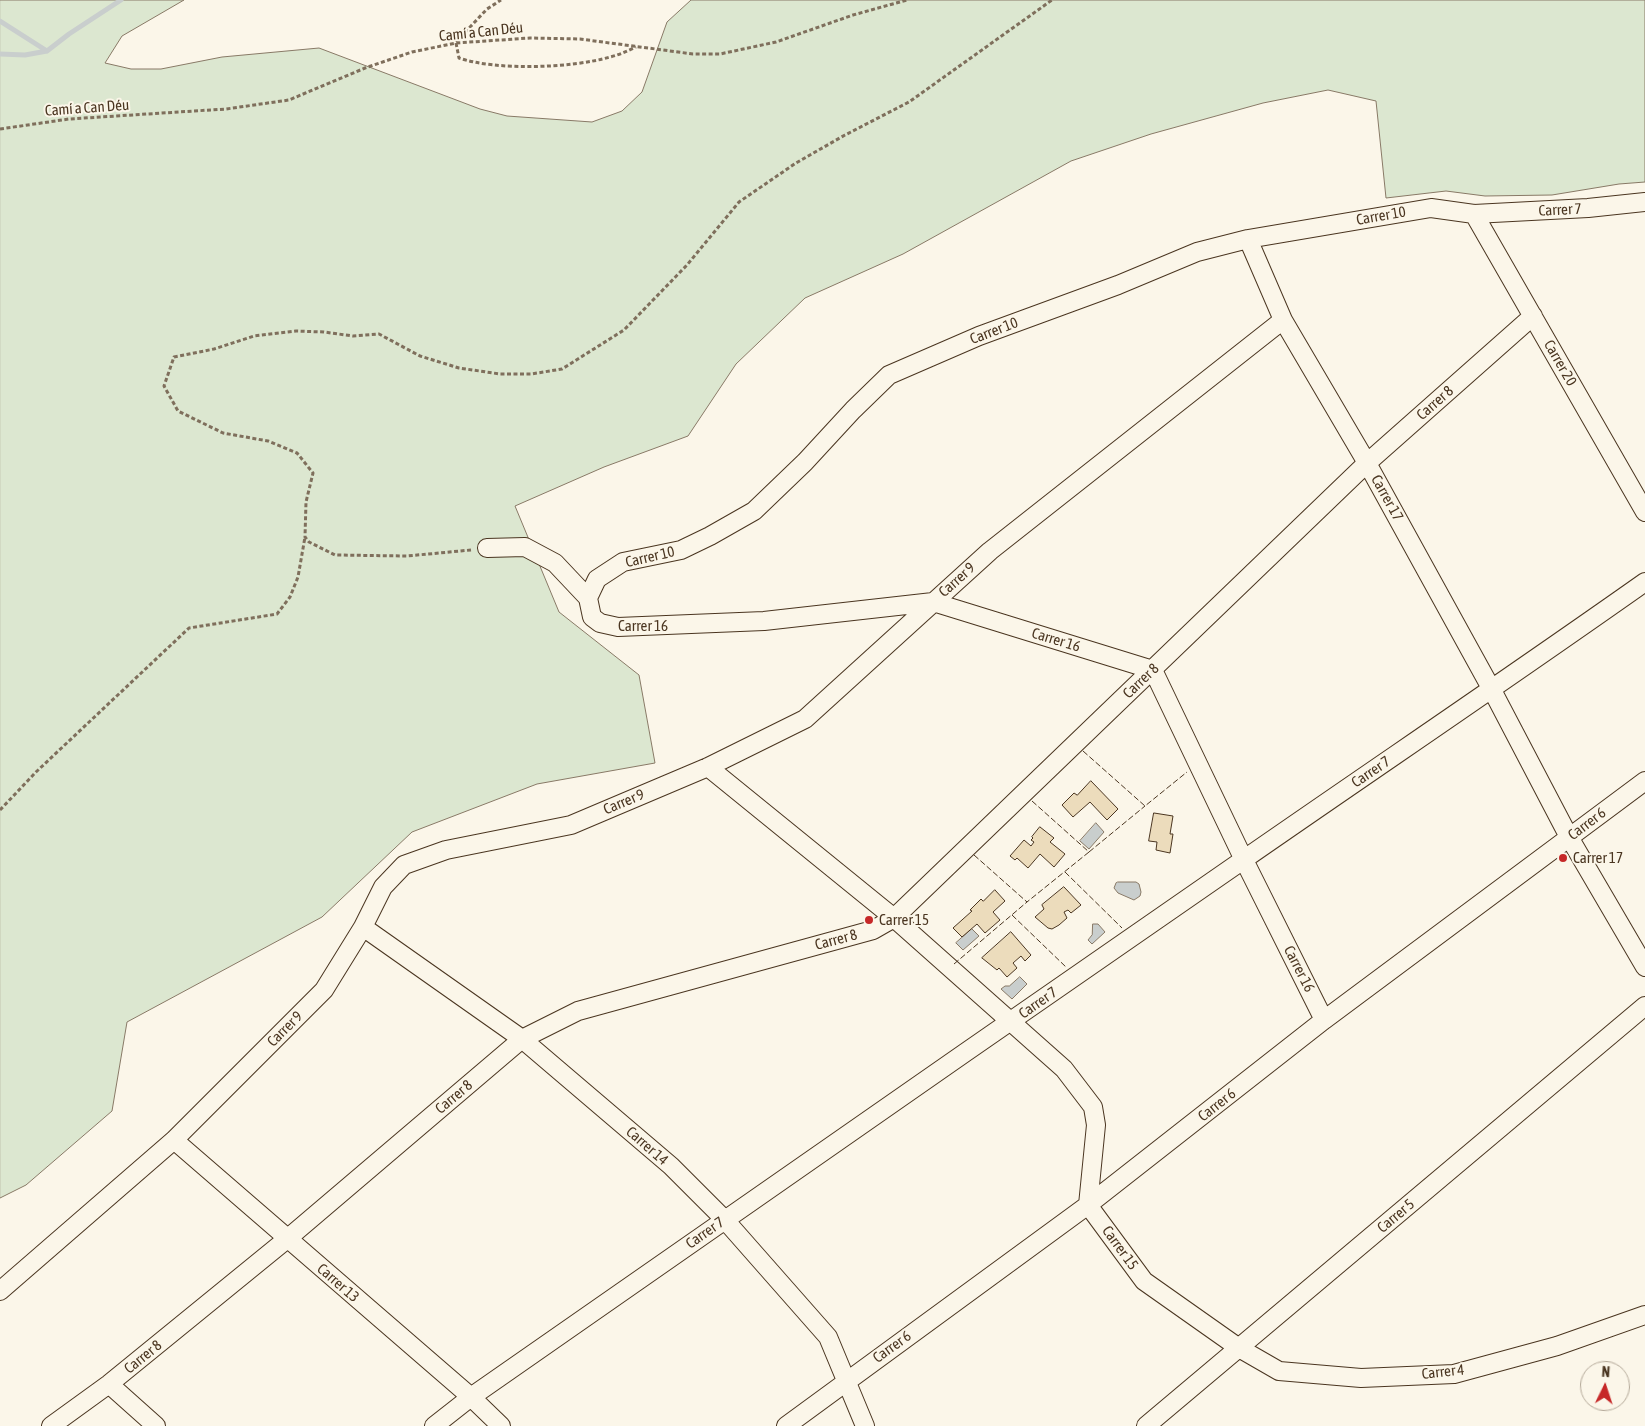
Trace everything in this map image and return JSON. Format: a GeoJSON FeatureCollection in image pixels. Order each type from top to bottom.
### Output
{"type":"FeatureCollection","features":[{"type":"Feature","properties":{"kind":"street","name":"Carrer 7"},"geometry":{"type":"LineString","coordinates":[[1474,214],[1588,208],[1645,202]]}},
{"type":"Feature","properties":{"kind":"street","name":"Carrer 10"},"geometry":{"type":"LineString","coordinates":[[588,598],[597,580],[623,562],[681,550],[754,511],[805,462],[853,410],[890,376],[979,336],[1118,285],[1197,252],[1248,239],[1431,208],[1474,214]]}},
{"type":"Feature","properties":{"kind":"street","name":"Carrer 20"},"geometry":{"type":"LineString","coordinates":[[1474,214],[1645,512]]}},
{"type":"Feature","properties":{"kind":"street","name":"Carrer 17"},"geometry":{"type":"LineString","coordinates":[[1248,239],[1283,320],[1367,463],[1492,690],[1569,837],[1645,967]]}},
{"type":"Feature","properties":{"kind":"street","name":"Carrer 8"},"geometry":{"type":"LineString","coordinates":[[51,1426],[109,1384],[287,1238],[522,1039],[578,1011],[873,930],[894,918],[1367,463],[1533,316]]}},
{"type":"Feature","properties":{"kind":"street","name":"Carrer 9"},"geometry":{"type":"LineString","coordinates":[[0,1291],[174,1140],[324,990],[363,927],[383,887],[404,865],[446,850],[571,824],[708,766],[805,719],[990,551],[1283,320]]}},
{"type":"Feature","properties":{"kind":"street"},"geometry":{"type":"LineString","coordinates":[[486,548],[525,547],[555,563],[588,598]]}},
{"type":"Feature","properties":{"kind":"street","name":"Carrer 7"},"geometry":{"type":"LineString","coordinates":[[434,1426],[470,1397],[1492,690],[1645,582]]}},
{"type":"Feature","properties":{"kind":"street","name":"Carrer 16"},"geometry":{"type":"LineString","coordinates":[[588,598],[592,617],[600,623],[618,627],[764,621],[933,602],[1153,670],[1244,860],[1324,1020]]}},
{"type":"Feature","properties":{"kind":"street"},"geometry":{"type":"LineString","coordinates":[[708,766],[894,918],[1064,1069],[1093,1106],[1096,1125],[1088,1205]]}},
{"type":"Feature","properties":{"kind":"street","name":"Carrer 6"},"geometry":{"type":"LineString","coordinates":[[786,1426],[1088,1205],[1324,1020],[1645,781]]}},
{"type":"Feature","properties":{"kind":"street","name":"Carrer 14"},"geometry":{"type":"LineString","coordinates":[[363,927],[522,1039],[671,1166],[725,1220],[828,1338],[865,1426]]}},
{"type":"Feature","properties":{"kind":"street","name":"Carrer 5"},"geometry":{"type":"LineString","coordinates":[[1146,1426],[1645,1006]]}},
{"type":"Feature","properties":{"kind":"street","name":"Carrer 13"},"geometry":{"type":"LineString","coordinates":[[174,1140],[501,1426]]}},
{"type":"Feature","properties":{"kind":"street","name":"Carrer 15"},"geometry":{"type":"LineString","coordinates":[[1088,1205],[1144,1281],[1239,1348]]}},
{"type":"Feature","properties":{"kind":"street","name":"Carrer 4"},"geometry":{"type":"LineString","coordinates":[[1239,1348],[1279,1371],[1361,1378],[1454,1374],[1557,1346],[1645,1316]]}},
{"type":"Feature","properties":{"kind":"street"},"geometry":{"type":"LineString","coordinates":[[109,1384],[156,1426]]}},
{"type":"Feature","properties":{"kind":"path"},"geometry":{"type":"LineString","coordinates":[[501,0],[487,9],[456,43],[459,58],[470,62],[502,66],[533,66],[610,57],[636,47]]}},
{"type":"Feature","properties":{"kind":"path","name":"Camí a Can Déu"},"geometry":{"type":"LineString","coordinates":[[0,129],[69,119],[226,109],[289,100],[365,68],[412,52],[456,43],[530,38],[580,39],[693,54],[720,54],[776,42],[853,15],[907,0]]}},
{"type":"Feature","properties":{"kind":"path"},"geometry":{"type":"LineString","coordinates":[[0,810],[36,772],[189,628],[278,614],[290,597],[298,577],[304,537],[306,502],[313,473],[297,453],[268,441],[223,433],[178,411],[164,386],[174,357],[254,336],[296,331],[353,336],[379,334],[420,356],[458,368],[500,374],[531,374],[562,369],[624,330],[687,265],[739,202],[796,163],[909,102],[1052,0]]}},
{"type":"Feature","properties":{"kind":"path"},"geometry":{"type":"LineString","coordinates":[[304,537],[309,542],[335,555],[407,556],[486,548]]}},
{"type":"Feature","properties":{"kind":"green space"},"geometry":{"type":"Polygon","coordinates":[[[0,0],[184,0],[122,36],[105,63],[131,69],[161,69],[222,57],[319,48],[480,109],[507,116],[592,122],[622,111],[642,92],[667,22],[691,0],[1645,0],[1645,182],[1619,184],[1552,195],[1485,196],[1446,191],[1386,198],[1376,101],[1328,90],[1263,103],[1151,134],[1071,161],[903,254],[805,298],[736,364],[688,436],[604,467],[515,506],[559,612],[639,675],[655,763],[537,784],[412,832],[322,917],[127,1022],[112,1111],[26,1185],[0,1198],[0,0]]]}},
{"type":"Feature","properties":{"kind":"shaded area"},"geometry":{"type":"Polygon","coordinates":[[[1096,823],[1104,832],[1089,849],[1080,841],[1096,823]]]}},
{"type":"Feature","properties":{"kind":"shaded area"},"geometry":{"type":"Polygon","coordinates":[[[1118,882],[1136,882],[1139,884],[1140,896],[1134,900],[1118,893],[1114,888],[1118,882]]]}},
{"type":"Feature","properties":{"kind":"shaded area"},"geometry":{"type":"Polygon","coordinates":[[[1093,924],[1098,924],[1105,932],[1092,944],[1088,940],[1092,935],[1093,924]]]}},
{"type":"Feature","properties":{"kind":"shaded area"},"geometry":{"type":"Polygon","coordinates":[[[972,929],[979,936],[963,950],[956,943],[972,929]]]}},
{"type":"Feature","properties":{"kind":"shaded area"},"geometry":{"type":"Polygon","coordinates":[[[1020,977],[1027,984],[1012,999],[1001,989],[1009,986],[1020,977]]]}},
{"type":"Feature","properties":{"kind":"building"},"geometry":{"type":"Polygon","coordinates":[[[1091,781],[1118,809],[1107,820],[1090,802],[1073,817],[1062,805],[1074,793],[1077,795],[1091,781]]]}},
{"type":"Feature","properties":{"kind":"building"},"geometry":{"type":"Polygon","coordinates":[[[1154,813],[1173,816],[1170,834],[1173,834],[1170,853],[1156,850],[1157,842],[1149,841],[1154,813]]]}},
{"type":"Feature","properties":{"kind":"building"},"geometry":{"type":"Polygon","coordinates":[[[1040,827],[1054,838],[1050,842],[1065,854],[1054,867],[1040,854],[1028,868],[1017,858],[1015,860],[1010,856],[1024,840],[1031,846],[1034,842],[1031,840],[1032,837],[1040,827]]]}},
{"type":"Feature","properties":{"kind":"building"},"geometry":{"type":"Polygon","coordinates":[[[1064,887],[1081,905],[1071,913],[1068,910],[1064,912],[1067,918],[1052,929],[1048,928],[1035,917],[1044,909],[1042,905],[1064,887]]]}},
{"type":"Feature","properties":{"kind":"building"},"geometry":{"type":"Polygon","coordinates":[[[995,890],[1005,901],[993,912],[1000,920],[985,933],[977,924],[962,937],[953,928],[972,911],[970,910],[981,899],[983,901],[995,890]]]}},
{"type":"Feature","properties":{"kind":"building"},"geometry":{"type":"Polygon","coordinates":[[[1011,932],[1031,955],[1025,961],[1021,956],[1013,963],[1017,968],[1007,977],[999,968],[997,970],[982,958],[1011,932]]]}},
{"type":"Feature","properties":{"kind":"waterway"},"geometry":{"type":"LineString","coordinates":[[0,54],[25,55],[47,51],[69,34],[121,0]]}},
{"type":"Feature","properties":{"kind":"waterway"},"geometry":{"type":"LineString","coordinates":[[0,21],[47,51]]}},
{"type":"Feature","properties":{"kind":"fence"},"geometry":{"type":"LineString","coordinates":[[1083,751],[1145,806],[1187,772]]}},
{"type":"Feature","properties":{"kind":"fence"},"geometry":{"type":"LineString","coordinates":[[1032,801],[1089,852],[1145,806]]}},
{"type":"Feature","properties":{"kind":"fence"},"geometry":{"type":"LineString","coordinates":[[974,855],[1027,902],[1089,852]]}},
{"type":"Feature","properties":{"kind":"fence"},"geometry":{"type":"LineString","coordinates":[[1065,872],[1122,928]]}},
{"type":"Feature","properties":{"kind":"fence"},"geometry":{"type":"LineString","coordinates":[[954,964],[1027,902]]}},
{"type":"Feature","properties":{"kind":"fence"},"geometry":{"type":"LineString","coordinates":[[1012,915],[1067,968]]}},
{"type":"Feature","properties":{"kind":"place","name":"Carrer 17"},"geometry":{"type":"Point","coordinates":[1563,858]}},
{"type":"Feature","properties":{"kind":"place","name":"Carrer 15"},"geometry":{"type":"Point","coordinates":[869,920]}}]}
